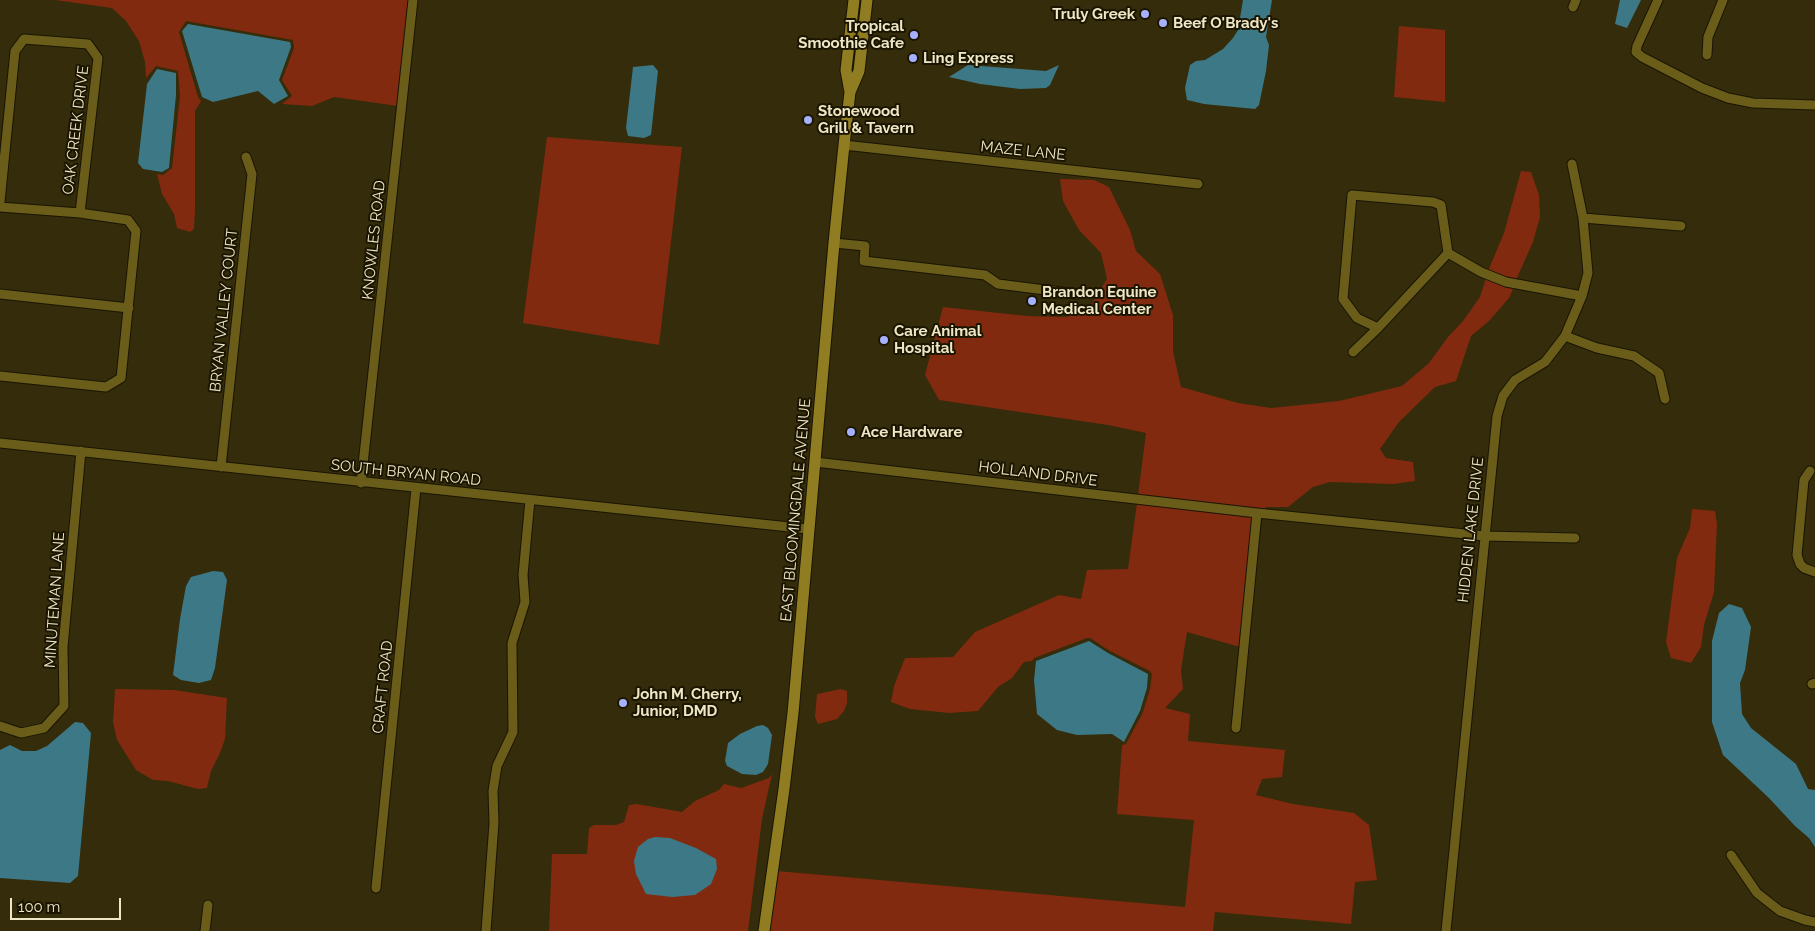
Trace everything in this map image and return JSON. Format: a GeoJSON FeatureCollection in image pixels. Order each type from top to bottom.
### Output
{"type":"FeatureCollection","features":[{"type":"Feature","properties":{"kind":"main road","name":"EAST BLOOMINGDALE AVENUE"},"geometry":{"type":"LineString","coordinates":[[850,92],[846,70],[854,0]]}},
{"type":"Feature","properties":{"kind":"main road","name":"EAST BLOOMINGDALE AVENUE"},"geometry":{"type":"LineString","coordinates":[[764,931],[784,788],[844,145],[850,92],[859,71],[867,0]]}},
{"type":"Feature","properties":{"kind":"street","name":"KNOWLES ROAD"},"geometry":{"type":"LineString","coordinates":[[361,483],[414,0]]}},
{"type":"Feature","properties":{"kind":"street"},"geometry":{"type":"LineString","coordinates":[[1658,0],[1637,46],[1636,52],[1645,59],[1702,88],[1728,98],[1753,103],[1815,105]]}},
{"type":"Feature","properties":{"kind":"street"},"geometry":{"type":"LineString","coordinates":[[1707,55],[1708,36],[1723,0]]}},
{"type":"Feature","properties":{"kind":"street","name":"OAK CREEK DRIVE"},"geometry":{"type":"LineString","coordinates":[[0,202],[16,51],[24,39],[88,44],[98,58],[80,213]]}},
{"type":"Feature","properties":{"kind":"street","name":"MAZE LANE"},"geometry":{"type":"LineString","coordinates":[[844,145],[1198,184]]}},
{"type":"Feature","properties":{"kind":"street","name":"BRYAN VALLEY COURT"},"geometry":{"type":"LineString","coordinates":[[221,467],[252,174],[246,157]]}},
{"type":"Feature","properties":{"kind":"street","name":"HIDDEN LAKE DRIVE"},"geometry":{"type":"LineString","coordinates":[[1446,931],[1497,416],[1503,396],[1515,380],[1544,362],[1565,336],[1582,296],[1588,273],[1583,218],[1572,164]]}},
{"type":"Feature","properties":{"kind":"street"},"geometry":{"type":"LineString","coordinates":[[1378,328],[1358,318],[1343,299],[1352,195],[1433,202],[1441,205],[1448,253]]}},
{"type":"Feature","properties":{"kind":"street"},"geometry":{"type":"LineString","coordinates":[[0,207],[80,213],[128,220],[136,231],[122,378],[106,388],[0,376]]}},
{"type":"Feature","properties":{"kind":"street"},"geometry":{"type":"LineString","coordinates":[[1583,218],[1680,226]]}},
{"type":"Feature","properties":{"kind":"street"},"geometry":{"type":"LineString","coordinates":[[834,243],[865,246],[864,260],[985,275],[998,284],[1077,294]]}},
{"type":"Feature","properties":{"kind":"street"},"geometry":{"type":"LineString","coordinates":[[1448,253],[1481,272],[1506,282],[1582,296]]}},
{"type":"Feature","properties":{"kind":"street"},"geometry":{"type":"LineString","coordinates":[[1353,352],[1448,253]]}},
{"type":"Feature","properties":{"kind":"street"},"geometry":{"type":"LineString","coordinates":[[0,294],[128,308]]}},
{"type":"Feature","properties":{"kind":"street"},"geometry":{"type":"LineString","coordinates":[[1565,336],[1597,348],[1634,356],[1659,373],[1665,399]]}},
{"type":"Feature","properties":{"kind":"street","name":"SOUTH BRYAN ROAD"},"geometry":{"type":"LineString","coordinates":[[0,443],[361,483],[808,529]]}},
{"type":"Feature","properties":{"kind":"street","name":"MINUTEMAN LANE"},"geometry":{"type":"LineString","coordinates":[[0,726],[21,733],[44,728],[64,706],[63,647],[81,451]]}},
{"type":"Feature","properties":{"kind":"street","name":"HOLLAND DRIVE"},"geometry":{"type":"LineString","coordinates":[[815,462],[1258,513],[1485,536],[1575,538]]}},
{"type":"Feature","properties":{"kind":"street"},"geometry":{"type":"LineString","coordinates":[[1810,471],[1804,480],[1797,555],[1800,564],[1804,568],[1815,572]]}},
{"type":"Feature","properties":{"kind":"street","name":"CRAFT ROAD"},"geometry":{"type":"LineString","coordinates":[[376,888],[416,488]]}},
{"type":"Feature","properties":{"kind":"street"},"geometry":{"type":"LineString","coordinates":[[486,931],[494,823],[493,790],[497,766],[513,732],[512,643],[525,602],[523,575],[530,500]]}},
{"type":"Feature","properties":{"kind":"street"},"geometry":{"type":"LineString","coordinates":[[1236,728],[1258,513]]}},
{"type":"Feature","properties":{"kind":"street"},"geometry":{"type":"LineString","coordinates":[[1731,855],[1757,893],[1780,911],[1815,922]]}},
{"type":"Feature","properties":{"kind":"street"},"geometry":{"type":"LineString","coordinates":[[204,931],[208,904]]}},
{"type":"Feature","properties":{"kind":"shaded area"},"geometry":{"type":"Polygon","coordinates":[[[55,0],[409,0],[398,106],[334,97],[312,106],[282,104],[292,96],[282,80],[294,48],[293,40],[186,21],[179,32],[198,97],[201,101],[195,111],[194,229],[190,232],[177,228],[174,214],[162,194],[157,174],[163,175],[172,168],[180,96],[178,71],[156,66],[146,78],[145,62],[139,41],[126,21],[112,8],[55,0]]]}},
{"type":"Feature","properties":{"kind":"shaded area"},"geometry":{"type":"Polygon","coordinates":[[[1399,26],[1445,30],[1445,102],[1394,97],[1399,26]]]}},
{"type":"Feature","properties":{"kind":"shaded area"},"geometry":{"type":"Polygon","coordinates":[[[547,137],[682,147],[659,345],[523,323],[547,137]]]}},
{"type":"Feature","properties":{"kind":"shaded area"},"geometry":{"type":"Polygon","coordinates":[[[1521,171],[1531,172],[1539,195],[1540,217],[1533,242],[1516,280],[1488,271],[1504,233],[1521,171]]]}},
{"type":"Feature","properties":{"kind":"shaded area"},"geometry":{"type":"Polygon","coordinates":[[[1060,179],[1094,180],[1109,187],[1130,230],[1136,251],[1160,274],[1173,315],[1173,351],[1181,387],[1238,403],[1271,408],[1339,401],[1402,386],[1429,363],[1448,337],[1463,321],[1480,297],[1486,278],[1514,287],[1509,298],[1489,321],[1471,336],[1456,381],[1435,387],[1399,422],[1380,449],[1386,458],[1413,462],[1415,481],[1393,484],[1330,482],[1313,487],[1288,507],[1266,507],[1266,510],[1138,495],[1146,433],[1108,425],[939,400],[925,375],[943,307],[1027,316],[1066,317],[1089,308],[1107,279],[1101,253],[1079,230],[1063,201],[1060,179]]]}},
{"type":"Feature","properties":{"kind":"shaded area"},"geometry":{"type":"Polygon","coordinates":[[[1137,503],[1253,516],[1240,647],[1187,632],[1181,670],[1183,689],[1165,708],[1190,714],[1188,741],[1285,750],[1282,777],[1262,779],[1256,795],[1293,804],[1354,813],[1369,825],[1377,880],[1355,882],[1351,924],[1215,912],[1213,931],[769,931],[777,871],[1185,907],[1194,820],[1117,814],[1122,745],[1126,744],[1143,712],[1150,689],[1152,674],[1150,671],[1087,638],[1034,658],[1032,661],[1024,662],[1012,678],[998,687],[978,711],[949,713],[910,709],[891,702],[894,686],[905,658],[953,657],[975,632],[1059,595],[1081,599],[1087,570],[1128,569],[1137,503]]]}},
{"type":"Feature","properties":{"kind":"shaded area"},"geometry":{"type":"Polygon","coordinates":[[[1692,509],[1715,511],[1717,524],[1714,592],[1704,625],[1701,647],[1691,663],[1671,658],[1666,642],[1677,558],[1690,528],[1692,509]]]}},
{"type":"Feature","properties":{"kind":"shaded area"},"geometry":{"type":"Polygon","coordinates":[[[115,689],[174,690],[227,698],[225,739],[211,771],[207,788],[198,789],[168,781],[153,780],[136,770],[117,740],[113,722],[115,689]]]}},
{"type":"Feature","properties":{"kind":"shaded area"},"geometry":{"type":"Polygon","coordinates":[[[841,689],[847,691],[847,703],[844,711],[837,719],[818,724],[815,717],[817,694],[841,689]]]}},
{"type":"Feature","properties":{"kind":"shaded area"},"geometry":{"type":"Polygon","coordinates":[[[772,774],[762,819],[748,931],[549,931],[552,854],[587,854],[589,828],[594,825],[616,825],[624,822],[629,805],[637,804],[682,812],[695,801],[719,790],[724,784],[741,788],[769,778],[772,774]]]}},
{"type":"Feature","properties":{"kind":"water"},"geometry":{"type":"Polygon","coordinates":[[[1243,0],[1272,0],[1266,37],[1269,45],[1266,71],[1259,105],[1255,109],[1204,104],[1187,100],[1185,88],[1190,65],[1196,61],[1205,60],[1223,49],[1233,38],[1238,30],[1243,0]]]}},
{"type":"Feature","properties":{"kind":"water"},"geometry":{"type":"Polygon","coordinates":[[[1620,0],[1641,0],[1627,28],[1615,24],[1620,0]]]}},
{"type":"Feature","properties":{"kind":"water"},"geometry":{"type":"Polygon","coordinates":[[[188,24],[290,42],[291,47],[279,80],[288,96],[274,104],[258,91],[213,102],[202,97],[182,31],[188,24]]]}},
{"type":"Feature","properties":{"kind":"water"},"geometry":{"type":"Polygon","coordinates":[[[653,65],[658,71],[651,135],[644,138],[628,136],[626,128],[633,67],[653,65]]]}},
{"type":"Feature","properties":{"kind":"water"},"geometry":{"type":"Polygon","coordinates":[[[968,65],[1046,71],[1059,65],[1050,85],[1046,88],[1020,89],[980,84],[949,77],[968,65]]]}},
{"type":"Feature","properties":{"kind":"water"},"geometry":{"type":"Polygon","coordinates":[[[157,69],[176,73],[176,95],[169,168],[162,172],[143,169],[138,163],[147,84],[157,69]]]}},
{"type":"Feature","properties":{"kind":"water"},"geometry":{"type":"Polygon","coordinates":[[[213,571],[223,572],[227,580],[215,668],[211,680],[199,683],[181,680],[173,675],[186,586],[191,577],[213,571]]]}},
{"type":"Feature","properties":{"kind":"water"},"geometry":{"type":"Polygon","coordinates":[[[1729,604],[1742,608],[1751,627],[1745,670],[1740,683],[1742,714],[1751,728],[1796,764],[1808,789],[1815,790],[1815,847],[1809,838],[1768,797],[1723,755],[1712,722],[1712,641],[1719,613],[1729,604]]]}},
{"type":"Feature","properties":{"kind":"water"},"geometry":{"type":"Polygon","coordinates":[[[1089,641],[1148,674],[1147,688],[1140,711],[1124,742],[1112,734],[1077,735],[1057,730],[1037,714],[1034,680],[1036,661],[1089,641]]]}},
{"type":"Feature","properties":{"kind":"water"},"geometry":{"type":"Polygon","coordinates":[[[75,722],[83,723],[91,733],[78,876],[70,883],[0,878],[0,750],[10,745],[22,751],[36,751],[47,746],[75,722]]]}},
{"type":"Feature","properties":{"kind":"water"},"geometry":{"type":"Polygon","coordinates":[[[763,725],[768,728],[772,735],[768,764],[763,772],[756,775],[742,774],[727,766],[725,761],[728,743],[740,734],[763,725]]]}},
{"type":"Feature","properties":{"kind":"water"},"geometry":{"type":"Polygon","coordinates":[[[655,837],[670,838],[696,848],[716,859],[717,869],[711,884],[695,895],[672,897],[646,894],[636,874],[634,861],[638,847],[648,839],[655,837]]]}},
{"type":"Feature","properties":{"kind":"place","name":"Truly Greek"},"geometry":{"type":"Point","coordinates":[1145,14]}},
{"type":"Feature","properties":{"kind":"place","name":"Beef O'Brady's"},"geometry":{"type":"Point","coordinates":[1163,23]}},
{"type":"Feature","properties":{"kind":"place","name":"Tropical Smoothie Cafe"},"geometry":{"type":"Point","coordinates":[914,35]}},
{"type":"Feature","properties":{"kind":"place","name":"Ling Express"},"geometry":{"type":"Point","coordinates":[913,58]}},
{"type":"Feature","properties":{"kind":"place","name":"Stonewood Grill & Tavern"},"geometry":{"type":"Point","coordinates":[808,120]}},
{"type":"Feature","properties":{"kind":"place","name":"Brandon Equine Medical Center"},"geometry":{"type":"Point","coordinates":[1032,301]}},
{"type":"Feature","properties":{"kind":"place","name":"Care Animal Hospital"},"geometry":{"type":"Point","coordinates":[884,340]}},
{"type":"Feature","properties":{"kind":"place","name":"Ace Hardware"},"geometry":{"type":"Point","coordinates":[851,432]}},
{"type":"Feature","properties":{"kind":"place","name":"John M. Cherry, Junior, DMD"},"geometry":{"type":"Point","coordinates":[623,703]}}]}
